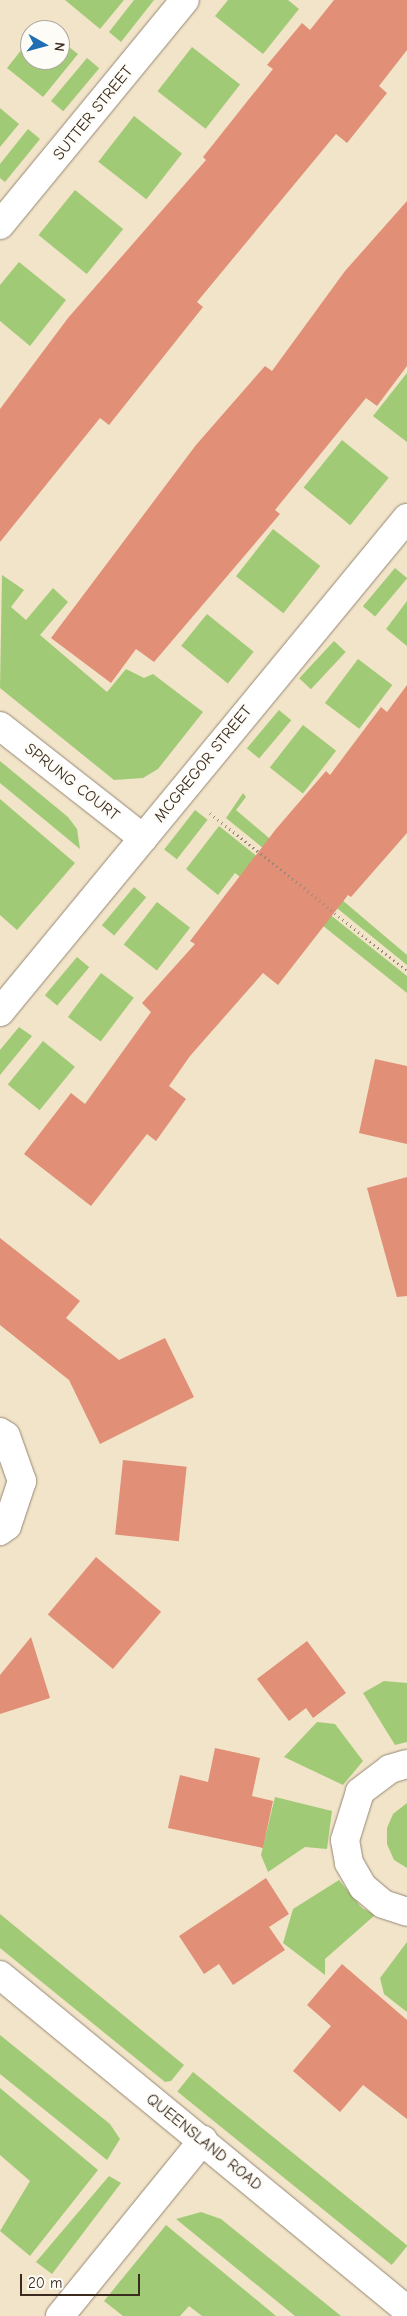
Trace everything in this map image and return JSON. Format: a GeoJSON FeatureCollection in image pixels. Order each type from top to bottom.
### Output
{"type":"FeatureCollection","features":[{"type":"Feature","properties":{"kind":"street","name":"SUTTER STREET"},"geometry":{"type":"LineString","coordinates":[[0,225],[185,0]]}},
{"type":"Feature","properties":{"kind":"street","name":"MCGREGOR STREET"},"geometry":{"type":"LineString","coordinates":[[0,1012],[407,518]]}},
{"type":"Feature","properties":{"kind":"street","name":"SPRUNG COURT"},"geometry":{"type":"LineString","coordinates":[[0,726],[143,838]]}},
{"type":"Feature","properties":{"kind":"street"},"geometry":{"type":"LineString","coordinates":[[0,1432],[6,1436],[22,1481],[7,1526],[0,1531]]}},
{"type":"Feature","properties":{"kind":"street"},"geometry":{"type":"LineString","coordinates":[[407,1764],[390,1769],[360,1792],[345,1840],[349,1864],[363,1887],[383,1904],[407,1912]]}},
{"type":"Feature","properties":{"kind":"street","name":"QUEENSLAND ROAD"},"geometry":{"type":"LineString","coordinates":[[0,1975],[203,2140],[407,2310]]}},
{"type":"Feature","properties":{"kind":"street"},"geometry":{"type":"LineString","coordinates":[[60,2316],[203,2140]]}},
{"type":"Feature","properties":{"kind":"path"},"geometry":{"type":"LineString","coordinates":[[182,791],[407,971]]}},
{"type":"Feature","properties":{"kind":"green space"},"geometry":{"type":"Polygon","coordinates":[[[65,0],[124,0],[100,29],[65,0]]]}},
{"type":"Feature","properties":{"kind":"green space"},"geometry":{"type":"Polygon","coordinates":[[[134,0],[154,0],[121,42],[109,32],[134,0]]]}},
{"type":"Feature","properties":{"kind":"green space"},"geometry":{"type":"Polygon","coordinates":[[[228,0],[288,0],[299,9],[263,54],[215,16],[228,0]]]}},
{"type":"Feature","properties":{"kind":"green space"},"geometry":{"type":"Polygon","coordinates":[[[192,47],[240,85],[206,129],[158,91],[192,47]]]}},
{"type":"Feature","properties":{"kind":"green space"},"geometry":{"type":"Polygon","coordinates":[[[70,48],[78,54],[70,64],[70,48]]]}},
{"type":"Feature","properties":{"kind":"green space"},"geometry":{"type":"Polygon","coordinates":[[[20,52],[20,70],[65,70],[43,97],[7,68],[20,52]]]}},
{"type":"Feature","properties":{"kind":"green space"},"geometry":{"type":"Polygon","coordinates":[[[87,58],[99,68],[63,111],[51,101],[87,58]]]}},
{"type":"Feature","properties":{"kind":"green space"},"geometry":{"type":"Polygon","coordinates":[[[0,108],[19,124],[0,147],[0,108]]]}},
{"type":"Feature","properties":{"kind":"green space"},"geometry":{"type":"Polygon","coordinates":[[[134,116],[182,154],[146,199],[98,162],[134,116]]]}},
{"type":"Feature","properties":{"kind":"green space"},"geometry":{"type":"Polygon","coordinates":[[[28,129],[40,139],[5,182],[0,178],[0,164],[28,129]]]}},
{"type":"Feature","properties":{"kind":"green space"},"geometry":{"type":"Polygon","coordinates":[[[75,190],[123,229],[87,274],[38,235],[75,190]]]}},
{"type":"Feature","properties":{"kind":"green space"},"geometry":{"type":"Polygon","coordinates":[[[19,262],[66,300],[30,346],[0,321],[0,285],[19,262]]]}},
{"type":"Feature","properties":{"kind":"green space"},"geometry":{"type":"Polygon","coordinates":[[[407,373],[407,442],[373,416],[407,373]]]}},
{"type":"Feature","properties":{"kind":"green space"},"geometry":{"type":"Polygon","coordinates":[[[342,440],[389,478],[350,525],[304,487],[342,440]]]}},
{"type":"Feature","properties":{"kind":"green space"},"geometry":{"type":"Polygon","coordinates":[[[273,529],[320,566],[283,613],[236,576],[273,529]]]}},
{"type":"Feature","properties":{"kind":"green space"},"geometry":{"type":"Polygon","coordinates":[[[395,568],[407,579],[375,617],[363,606],[395,568]]]}},
{"type":"Feature","properties":{"kind":"green space"},"geometry":{"type":"Polygon","coordinates":[[[2,575],[24,590],[11,607],[26,620],[53,588],[68,602],[40,635],[107,692],[126,669],[144,678],[153,674],[203,712],[158,769],[143,778],[114,780],[0,688],[2,575]]]}},
{"type":"Feature","properties":{"kind":"green space"},"geometry":{"type":"Polygon","coordinates":[[[407,601],[407,646],[386,629],[407,601]]]}},
{"type":"Feature","properties":{"kind":"green space"},"geometry":{"type":"Polygon","coordinates":[[[207,614],[254,652],[228,684],[181,646],[207,614]]]}},
{"type":"Feature","properties":{"kind":"green space"},"geometry":{"type":"Polygon","coordinates":[[[334,641],[346,652],[311,689],[299,678],[334,641]]]}},
{"type":"Feature","properties":{"kind":"green space"},"geometry":{"type":"Polygon","coordinates":[[[358,659],[392,685],[359,729],[325,703],[358,659]]]}},
{"type":"Feature","properties":{"kind":"green space"},"geometry":{"type":"Polygon","coordinates":[[[279,710],[291,720],[259,759],[247,748],[279,710]]]}},
{"type":"Feature","properties":{"kind":"green space"},"geometry":{"type":"Polygon","coordinates":[[[303,725],[336,751],[303,793],[270,768],[303,725]]]}},
{"type":"Feature","properties":{"kind":"green space"},"geometry":{"type":"Polygon","coordinates":[[[0,761],[68,817],[77,829],[80,849],[0,783],[0,761]]]}},
{"type":"Feature","properties":{"kind":"green space"},"geometry":{"type":"Polygon","coordinates":[[[243,793],[246,797],[236,810],[407,955],[407,965],[226,818],[243,793]]]}},
{"type":"Feature","properties":{"kind":"green space"},"geometry":{"type":"Polygon","coordinates":[[[0,799],[75,863],[17,930],[0,915],[0,799]]]}},
{"type":"Feature","properties":{"kind":"green space"},"geometry":{"type":"Polygon","coordinates":[[[195,810],[208,820],[177,859],[164,849],[195,810]]]}},
{"type":"Feature","properties":{"kind":"green space"},"geometry":{"type":"Polygon","coordinates":[[[219,826],[407,976],[407,993],[292,901],[282,910],[235,873],[218,895],[186,869],[219,826]]]}},
{"type":"Feature","properties":{"kind":"green space"},"geometry":{"type":"Polygon","coordinates":[[[134,887],[146,897],[114,936],[102,925],[134,887]]]}},
{"type":"Feature","properties":{"kind":"green space"},"geometry":{"type":"Polygon","coordinates":[[[157,902],[190,928],[157,970],[124,945],[157,902]]]}},
{"type":"Feature","properties":{"kind":"green space"},"geometry":{"type":"Polygon","coordinates":[[[77,957],[89,967],[57,1006],[45,995],[77,957]]]}},
{"type":"Feature","properties":{"kind":"green space"},"geometry":{"type":"Polygon","coordinates":[[[101,973],[134,998],[101,1042],[68,1017],[101,973]]]}},
{"type":"Feature","properties":{"kind":"green space"},"geometry":{"type":"Polygon","coordinates":[[[19,1027],[32,1036],[0,1075],[0,1050],[19,1027]]]}},
{"type":"Feature","properties":{"kind":"green space"},"geometry":{"type":"Polygon","coordinates":[[[43,1041],[75,1067],[40,1110],[8,1085],[43,1041]]]}},
{"type":"Feature","properties":{"kind":"green space"},"geometry":{"type":"Polygon","coordinates":[[[384,1681],[407,1683],[407,1742],[395,1745],[363,1693],[384,1681]]]}},
{"type":"Feature","properties":{"kind":"green space"},"geometry":{"type":"Polygon","coordinates":[[[317,1722],[335,1724],[363,1761],[343,1785],[284,1757],[317,1722]]]}},
{"type":"Feature","properties":{"kind":"green space"},"geometry":{"type":"Polygon","coordinates":[[[275,1797],[332,1811],[327,1849],[305,1847],[268,1872],[261,1855],[275,1797]]]}},
{"type":"Feature","properties":{"kind":"green space"},"geometry":{"type":"Polygon","coordinates":[[[407,1803],[407,1868],[394,1860],[387,1844],[387,1828],[393,1814],[407,1803]]]}},
{"type":"Feature","properties":{"kind":"green space"},"geometry":{"type":"Polygon","coordinates":[[[339,1880],[362,1908],[375,1915],[325,1959],[325,1975],[283,1943],[293,1909],[339,1880]]]}},
{"type":"Feature","properties":{"kind":"green space"},"geometry":{"type":"Polygon","coordinates":[[[0,1914],[184,2065],[171,2081],[165,2082],[0,1948],[0,1914]]]}},
{"type":"Feature","properties":{"kind":"green space"},"geometry":{"type":"Polygon","coordinates":[[[407,1942],[407,2012],[384,1994],[380,1978],[407,1942]]]}},
{"type":"Feature","properties":{"kind":"green space"},"geometry":{"type":"Polygon","coordinates":[[[0,2035],[110,2124],[120,2139],[107,2160],[0,2074],[0,2035]]]}},
{"type":"Feature","properties":{"kind":"green space"},"geometry":{"type":"Polygon","coordinates":[[[193,2072],[407,2245],[392,2265],[177,2091],[193,2072]]]}},
{"type":"Feature","properties":{"kind":"green space"},"geometry":{"type":"Polygon","coordinates":[[[0,2088],[98,2170],[30,2256],[0,2231],[30,2181],[0,2155],[0,2088]]]}},
{"type":"Feature","properties":{"kind":"green space"},"geometry":{"type":"Polygon","coordinates":[[[109,2176],[121,2183],[52,2274],[36,2262],[109,2176]]]}},
{"type":"Feature","properties":{"kind":"green space"},"geometry":{"type":"Polygon","coordinates":[[[201,2212],[221,2219],[341,2316],[295,2316],[176,2219],[201,2212]]]}},
{"type":"Feature","properties":{"kind":"green space"},"geometry":{"type":"Polygon","coordinates":[[[166,2225],[276,2316],[202,2316],[189,2306],[180,2316],[123,2316],[104,2301],[166,2225]]]}},
{"type":"Feature","properties":{"kind":"building"},"geometry":{"type":"Polygon","coordinates":[[[334,0],[407,0],[407,50],[379,86],[387,93],[347,143],[336,134],[197,302],[203,307],[109,425],[100,418],[0,542],[0,409],[68,318],[206,160],[203,157],[273,69],[267,65],[302,23],[310,30],[334,0]]]}},
{"type":"Feature","properties":{"kind":"building"},"geometry":{"type":"Polygon","coordinates":[[[407,201],[407,366],[377,406],[366,398],[275,510],[280,514],[154,662],[136,649],[111,683],[51,638],[196,445],[265,366],[272,371],[345,271],[407,201]]]}},
{"type":"Feature","properties":{"kind":"building"},"geometry":{"type":"Polygon","coordinates":[[[407,685],[407,833],[351,897],[348,895],[278,985],[263,973],[190,1056],[169,1086],[186,1099],[156,1141],[147,1134],[91,1206],[24,1154],[71,1093],[85,1104],[151,1012],[142,1003],[195,944],[190,941],[276,829],[326,771],[330,775],[381,707],[387,712],[407,685]]]}},
{"type":"Feature","properties":{"kind":"building"},"geometry":{"type":"Polygon","coordinates":[[[375,1059],[407,1066],[407,1144],[359,1133],[375,1059]]]}},
{"type":"Feature","properties":{"kind":"building"},"geometry":{"type":"Polygon","coordinates":[[[407,1177],[407,1296],[397,1297],[367,1188],[407,1177]]]}},
{"type":"Feature","properties":{"kind":"building"},"geometry":{"type":"Polygon","coordinates":[[[0,1238],[80,1301],[66,1318],[119,1360],[165,1338],[194,1397],[100,1444],[69,1380],[0,1325],[0,1238]]]}},
{"type":"Feature","properties":{"kind":"building"},"geometry":{"type":"Polygon","coordinates":[[[123,1460],[187,1467],[179,1541],[115,1535],[123,1460]]]}},
{"type":"Feature","properties":{"kind":"building"},"geometry":{"type":"Polygon","coordinates":[[[96,1557],[161,1612],[113,1669],[48,1614],[96,1557]]]}},
{"type":"Feature","properties":{"kind":"building"},"geometry":{"type":"Polygon","coordinates":[[[31,1637],[50,1698],[0,1714],[0,1675],[31,1637]]]}},
{"type":"Feature","properties":{"kind":"building"},"geometry":{"type":"Polygon","coordinates":[[[307,1641],[346,1693],[313,1718],[306,1708],[289,1721],[257,1679],[307,1641]]]}},
{"type":"Feature","properties":{"kind":"building"},"geometry":{"type":"Polygon","coordinates":[[[215,1748],[260,1758],[252,1796],[273,1801],[263,1848],[168,1828],[180,1775],[208,1782],[215,1748]]]}},
{"type":"Feature","properties":{"kind":"building"},"geometry":{"type":"Polygon","coordinates":[[[266,1878],[289,1914],[269,1927],[285,1950],[233,1985],[219,1964],[204,1974],[179,1936],[266,1878]]]}},
{"type":"Feature","properties":{"kind":"building"},"geometry":{"type":"Polygon","coordinates":[[[342,1964],[407,2020],[407,2119],[363,2085],[340,2112],[293,2071],[331,2026],[307,2005],[342,1964]]]}}]}
